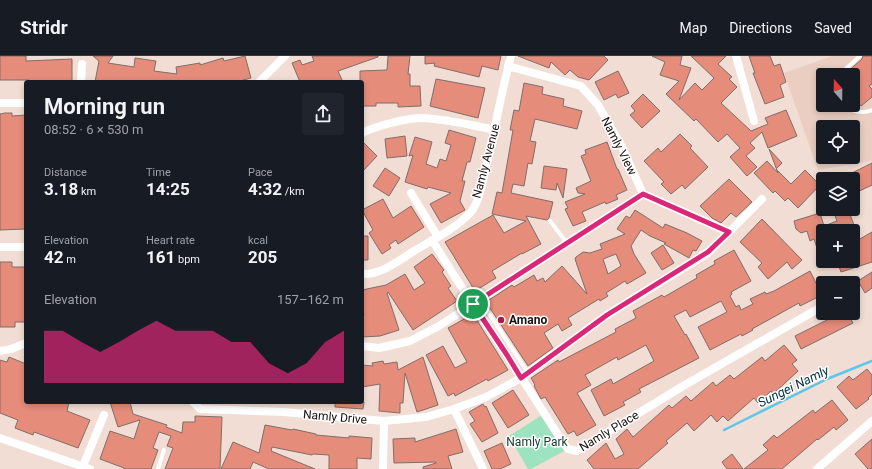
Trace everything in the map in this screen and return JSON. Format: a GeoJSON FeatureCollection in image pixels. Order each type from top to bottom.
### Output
{"type":"FeatureCollection","features":[{"type":"Feature","properties":{"kind":"street"},"geometry":{"type":"LineString","coordinates":[[261,80],[285,56]]}},
{"type":"Feature","properties":{"kind":"street","name":"Namly Avenue"},"geometry":{"type":"LineString","coordinates":[[364,274],[384,270],[435,239],[461,221],[472,211],[477,200],[495,130],[511,56]]}},
{"type":"Feature","properties":{"kind":"street"},"geometry":{"type":"LineString","coordinates":[[736,56],[754,121]]}},
{"type":"Feature","properties":{"kind":"street"},"geometry":{"type":"LineString","coordinates":[[81,80],[82,64]]}},
{"type":"Feature","properties":{"kind":"street","name":"Namly View"},"geometry":{"type":"LineString","coordinates":[[508,66],[581,86],[598,105],[622,147],[643,194]]}},
{"type":"Feature","properties":{"kind":"street"},"geometry":{"type":"LineString","coordinates":[[0,103],[24,103]]}},
{"type":"Feature","properties":{"kind":"street"},"geometry":{"type":"LineString","coordinates":[[364,132],[370,129],[420,118],[447,120],[495,130]]}},
{"type":"Feature","properties":{"kind":"street","name":"Namly Place"},"geometry":{"type":"LineString","coordinates":[[411,192],[435,239],[476,302],[507,355],[524,376],[568,449],[577,451],[683,386],[816,310]]}},
{"type":"Feature","properties":{"kind":"street"},"geometry":{"type":"LineString","coordinates":[[364,346],[380,348],[410,341],[439,326],[643,194],[729,232]]}},
{"type":"Feature","properties":{"kind":"street","name":"Namly Drive"},"geometry":{"type":"LineString","coordinates":[[195,404],[200,409],[284,412],[384,421],[426,417],[454,409],[486,397],[524,376],[607,315],[708,252],[762,199]]}},
{"type":"Feature","properties":{"kind":"street"},"geometry":{"type":"LineString","coordinates":[[0,247],[24,247]]}},
{"type":"Feature","properties":{"kind":"street"},"geometry":{"type":"LineString","coordinates":[[0,351],[11,349],[24,344]]}},
{"type":"Feature","properties":{"kind":"street"},"geometry":{"type":"LineString","coordinates":[[454,409],[483,469]]}},
{"type":"Feature","properties":{"kind":"street"},"geometry":{"type":"LineString","coordinates":[[0,438],[86,468],[104,416]]}},
{"type":"Feature","properties":{"kind":"street","name":"Namly Drive"},"geometry":{"type":"LineString","coordinates":[[383,469],[384,421]]}},
{"type":"Feature","properties":{"kind":"street"},"geometry":{"type":"LineString","coordinates":[[817,469],[872,421]]}},
{"type":"Feature","properties":{"kind":"lane"},"geometry":{"type":"LineString","coordinates":[[847,68],[860,56]]}},
{"type":"Feature","properties":{"kind":"lane"},"geometry":{"type":"LineString","coordinates":[[860,112],[868,112],[872,110]]}},
{"type":"Feature","properties":{"kind":"lane"},"geometry":{"type":"LineString","coordinates":[[550,220],[567,243]]}},
{"type":"Feature","properties":{"kind":"lane"},"geometry":{"type":"LineString","coordinates":[[158,469],[164,450]]}},
{"type":"Feature","properties":{"kind":"shaded area"},"geometry":{"type":"Polygon","coordinates":[[[832,56],[872,56],[872,161],[860,163],[860,120],[816,120],[816,164],[854,164],[818,170],[784,73],[832,56]]]}},
{"type":"Feature","properties":{"kind":"green space","name":"Namly Park"},"geometry":{"type":"Polygon","coordinates":[[[544,414],[568,449],[531,469],[528,469],[509,436],[544,414]]]}},
{"type":"Feature","properties":{"kind":"building"},"geometry":{"type":"Polygon","coordinates":[[[0,56],[26,56],[26,61],[72,59],[72,80],[0,80],[0,56]]]}},
{"type":"Feature","properties":{"kind":"building"},"geometry":{"type":"Polygon","coordinates":[[[93,56],[113,56],[108,63],[134,67],[135,58],[156,61],[154,71],[177,74],[176,67],[200,63],[200,65],[223,58],[224,61],[245,56],[251,78],[244,80],[95,80],[99,61],[93,56]]]}},
{"type":"Feature","properties":{"kind":"building"},"geometry":{"type":"Polygon","coordinates":[[[312,56],[378,56],[338,71],[342,80],[299,80],[292,63],[300,60],[302,65],[314,61],[312,56]]]}},
{"type":"Feature","properties":{"kind":"building"},"geometry":{"type":"Polygon","coordinates":[[[388,56],[410,56],[408,74],[410,74],[410,86],[420,86],[421,106],[398,107],[398,103],[376,103],[376,106],[364,106],[364,80],[360,80],[360,71],[387,70],[388,56]]]}},
{"type":"Feature","properties":{"kind":"building"},"geometry":{"type":"Polygon","coordinates":[[[425,56],[501,56],[498,70],[482,66],[479,77],[434,66],[435,63],[425,64],[425,56]]]}},
{"type":"Feature","properties":{"kind":"building"},"geometry":{"type":"Polygon","coordinates":[[[518,56],[604,56],[608,60],[589,80],[578,77],[570,70],[565,75],[551,62],[549,68],[518,56]]]}},
{"type":"Feature","properties":{"kind":"building"},"geometry":{"type":"Polygon","coordinates":[[[652,56],[682,56],[680,65],[691,68],[679,100],[695,83],[702,90],[714,78],[691,56],[726,56],[718,64],[732,77],[729,79],[737,87],[721,103],[751,131],[768,124],[765,118],[786,110],[797,136],[768,148],[762,132],[750,143],[755,148],[746,156],[757,167],[747,176],[730,157],[740,148],[727,134],[718,142],[696,119],[694,121],[666,94],[679,81],[660,75],[665,62],[652,56]]]}},
{"type":"Feature","properties":{"kind":"building"},"geometry":{"type":"Polygon","coordinates":[[[749,56],[770,56],[774,66],[780,64],[786,82],[780,85],[784,97],[765,104],[753,73],[755,73],[749,56]]]}},
{"type":"Feature","properties":{"kind":"building"},"geometry":{"type":"Polygon","coordinates":[[[863,56],[872,56],[872,84],[869,86],[872,89],[872,97],[861,106],[860,68],[852,68],[862,59],[863,56]]]}},
{"type":"Feature","properties":{"kind":"building"},"geometry":{"type":"Polygon","coordinates":[[[618,71],[629,93],[618,98],[616,94],[604,100],[595,82],[618,71]]]}},
{"type":"Feature","properties":{"kind":"building"},"geometry":{"type":"Polygon","coordinates":[[[436,79],[485,88],[478,118],[430,106],[436,79]]]}},
{"type":"Feature","properties":{"kind":"building"},"geometry":{"type":"Polygon","coordinates":[[[524,83],[543,87],[542,94],[564,99],[563,106],[582,111],[577,129],[535,119],[530,141],[536,142],[532,164],[528,163],[524,186],[513,184],[511,193],[553,202],[549,218],[547,220],[526,216],[541,244],[522,253],[492,271],[496,278],[475,291],[445,242],[493,215],[504,233],[526,221],[492,214],[497,192],[502,193],[513,130],[510,130],[514,110],[519,111],[524,83]]]}},
{"type":"Feature","properties":{"kind":"building"},"geometry":{"type":"Polygon","coordinates":[[[643,94],[660,111],[642,128],[630,115],[635,111],[631,106],[643,94]]]}},
{"type":"Feature","properties":{"kind":"building"},"geometry":{"type":"Polygon","coordinates":[[[12,113],[12,116],[24,115],[24,229],[0,230],[0,114],[12,113]]]}},
{"type":"Feature","properties":{"kind":"building"},"geometry":{"type":"Polygon","coordinates":[[[449,130],[476,138],[470,162],[467,162],[462,181],[465,181],[460,201],[465,210],[441,223],[430,204],[451,193],[428,187],[427,189],[405,182],[413,155],[409,156],[415,137],[432,142],[426,164],[437,168],[440,159],[446,161],[451,145],[445,143],[449,130]]]}},
{"type":"Feature","properties":{"kind":"building"},"geometry":{"type":"Polygon","coordinates":[[[680,134],[692,146],[690,148],[708,167],[685,189],[682,185],[671,194],[661,184],[664,182],[644,161],[658,148],[661,152],[680,134]]]}},
{"type":"Feature","properties":{"kind":"building"},"geometry":{"type":"Polygon","coordinates":[[[405,136],[407,156],[387,158],[385,139],[405,136]]]}},
{"type":"Feature","properties":{"kind":"building"},"geometry":{"type":"Polygon","coordinates":[[[607,142],[627,190],[616,195],[618,199],[606,204],[605,202],[582,212],[586,221],[573,226],[565,209],[568,208],[565,202],[585,194],[578,193],[576,188],[591,181],[581,156],[586,154],[585,150],[607,142]]]}},
{"type":"Feature","properties":{"kind":"building"},"geometry":{"type":"Polygon","coordinates":[[[364,143],[377,156],[364,170],[364,143]]]}},
{"type":"Feature","properties":{"kind":"building"},"geometry":{"type":"Polygon","coordinates":[[[769,149],[782,163],[776,169],[769,149]]]}},
{"type":"Feature","properties":{"kind":"building"},"geometry":{"type":"Polygon","coordinates":[[[767,161],[778,173],[777,170],[791,184],[805,170],[816,181],[816,189],[798,208],[788,198],[785,201],[775,191],[773,193],[754,173],[767,161]]]}},
{"type":"Feature","properties":{"kind":"building"},"geometry":{"type":"Polygon","coordinates":[[[872,163],[872,185],[860,191],[860,172],[854,172],[872,163]]]}},
{"type":"Feature","properties":{"kind":"building"},"geometry":{"type":"Polygon","coordinates":[[[544,166],[567,169],[563,198],[557,183],[556,190],[541,188],[544,166]]]}},
{"type":"Feature","properties":{"kind":"building"},"geometry":{"type":"Polygon","coordinates":[[[385,168],[400,178],[389,196],[373,186],[385,168]]]}},
{"type":"Feature","properties":{"kind":"building"},"geometry":{"type":"Polygon","coordinates":[[[729,179],[752,202],[736,217],[731,213],[721,223],[712,218],[700,206],[729,179]]]}},
{"type":"Feature","properties":{"kind":"building"},"geometry":{"type":"Polygon","coordinates":[[[383,199],[393,218],[411,206],[424,227],[398,244],[396,240],[389,245],[391,248],[382,254],[369,233],[373,230],[364,214],[364,209],[383,199]]]}},
{"type":"Feature","properties":{"kind":"building"},"geometry":{"type":"Polygon","coordinates":[[[635,210],[663,228],[665,224],[702,241],[696,251],[693,250],[689,258],[664,244],[666,243],[641,230],[631,246],[634,254],[646,273],[627,284],[625,281],[606,293],[608,296],[600,301],[599,299],[568,318],[572,325],[562,331],[558,324],[544,333],[553,348],[528,366],[486,302],[512,285],[514,287],[534,275],[537,281],[543,278],[545,282],[562,266],[587,294],[575,259],[576,257],[583,252],[590,253],[602,249],[600,244],[625,234],[617,229],[626,216],[630,218],[635,210]],[[616,254],[603,259],[608,274],[621,266],[616,254]]]}},
{"type":"Feature","properties":{"kind":"building"},"geometry":{"type":"Polygon","coordinates":[[[816,214],[816,216],[821,216],[823,224],[816,224],[816,245],[814,239],[810,241],[807,231],[801,233],[796,229],[794,221],[816,214]]]}},
{"type":"Feature","properties":{"kind":"building"},"geometry":{"type":"Polygon","coordinates":[[[835,216],[851,216],[854,224],[829,224],[837,221],[835,216]]]}},
{"type":"Feature","properties":{"kind":"building"},"geometry":{"type":"Polygon","coordinates":[[[762,219],[802,260],[792,269],[787,262],[768,279],[758,267],[762,263],[740,242],[762,219]]]}},
{"type":"Feature","properties":{"kind":"building"},"geometry":{"type":"Polygon","coordinates":[[[872,232],[872,262],[860,266],[860,239],[872,232]]]}},
{"type":"Feature","properties":{"kind":"building"},"geometry":{"type":"Polygon","coordinates":[[[364,236],[368,236],[368,260],[364,260],[364,236]]]}},
{"type":"Feature","properties":{"kind":"building"},"geometry":{"type":"Polygon","coordinates":[[[663,245],[674,263],[662,270],[651,253],[663,245]]]}},
{"type":"Feature","properties":{"kind":"building"},"geometry":{"type":"Polygon","coordinates":[[[734,250],[751,281],[731,292],[732,294],[730,296],[736,307],[739,305],[741,310],[753,304],[750,299],[765,292],[766,294],[774,291],[810,271],[816,283],[816,298],[800,306],[799,303],[742,336],[741,334],[710,350],[698,327],[727,312],[721,301],[690,317],[686,310],[674,316],[699,358],[639,389],[641,392],[623,402],[625,405],[604,416],[591,390],[611,379],[613,384],[654,361],[646,345],[618,360],[617,357],[585,375],[591,385],[577,393],[596,425],[577,436],[574,431],[568,434],[545,397],[541,399],[531,378],[558,360],[559,362],[616,332],[615,329],[636,318],[633,311],[662,295],[664,297],[697,278],[696,275],[715,264],[714,261],[734,250]]]}},
{"type":"Feature","properties":{"kind":"building"},"geometry":{"type":"Polygon","coordinates":[[[432,254],[444,270],[442,272],[451,286],[448,288],[457,301],[413,330],[388,292],[387,293],[399,330],[380,336],[364,337],[364,290],[386,285],[405,274],[414,290],[425,283],[414,267],[432,254]]]}},
{"type":"Feature","properties":{"kind":"building"},"geometry":{"type":"Polygon","coordinates":[[[0,262],[12,262],[12,267],[24,267],[24,322],[15,322],[15,327],[0,327],[0,262]]]}},
{"type":"Feature","properties":{"kind":"building"},"geometry":{"type":"Polygon","coordinates":[[[840,268],[853,268],[841,272],[840,268]]]}},
{"type":"Feature","properties":{"kind":"building"},"geometry":{"type":"Polygon","coordinates":[[[872,272],[872,288],[865,293],[860,284],[860,280],[872,272]]]}},
{"type":"Feature","properties":{"kind":"building"},"geometry":{"type":"Polygon","coordinates":[[[473,314],[508,370],[455,396],[454,393],[448,396],[426,355],[443,346],[455,368],[467,362],[448,328],[473,314]]]}},
{"type":"Feature","properties":{"kind":"building"},"geometry":{"type":"Polygon","coordinates":[[[827,320],[851,320],[853,323],[801,349],[795,336],[827,320]]]}},
{"type":"Feature","properties":{"kind":"building"},"geometry":{"type":"Polygon","coordinates":[[[784,345],[797,360],[792,364],[798,371],[773,394],[771,391],[758,403],[754,398],[728,421],[723,416],[717,422],[711,415],[694,431],[687,423],[666,441],[668,443],[638,469],[594,469],[587,460],[606,443],[615,459],[624,454],[616,439],[627,429],[633,437],[669,405],[672,408],[686,396],[691,401],[713,382],[716,386],[730,375],[734,379],[762,357],[765,361],[784,345]]]}},
{"type":"Feature","properties":{"kind":"building"},"geometry":{"type":"Polygon","coordinates":[[[9,357],[24,363],[24,404],[69,404],[67,411],[90,420],[78,448],[34,432],[33,435],[15,428],[18,420],[0,413],[0,360],[7,362],[9,357]]]}},
{"type":"Feature","properties":{"kind":"building"},"geometry":{"type":"Polygon","coordinates":[[[423,357],[438,405],[417,412],[405,373],[403,403],[400,403],[400,413],[379,411],[380,384],[364,387],[364,365],[373,366],[372,363],[383,361],[384,364],[397,362],[398,370],[423,357]]]}},
{"type":"Feature","properties":{"kind":"building"},"geometry":{"type":"Polygon","coordinates":[[[867,369],[872,375],[872,394],[868,398],[869,399],[856,409],[837,387],[849,376],[853,380],[867,369]]]}},
{"type":"Feature","properties":{"kind":"building"},"geometry":{"type":"Polygon","coordinates":[[[513,390],[529,415],[508,428],[492,403],[513,390]]]}},
{"type":"Feature","properties":{"kind":"building"},"geometry":{"type":"Polygon","coordinates":[[[832,400],[848,420],[836,430],[834,427],[818,440],[817,439],[782,469],[744,469],[768,450],[763,445],[774,435],[777,438],[813,410],[815,413],[832,400]]]}},
{"type":"Feature","properties":{"kind":"building"},"geometry":{"type":"Polygon","coordinates":[[[111,404],[130,404],[133,414],[167,425],[166,427],[182,433],[183,422],[195,422],[195,416],[222,417],[220,469],[165,469],[173,448],[167,446],[171,436],[159,432],[153,448],[158,450],[151,469],[124,469],[100,459],[110,431],[134,439],[140,420],[118,427],[111,404]]]}},
{"type":"Feature","properties":{"kind":"building"},"geometry":{"type":"Polygon","coordinates":[[[335,404],[364,404],[363,409],[335,407],[335,404]]]}},
{"type":"Feature","properties":{"kind":"building"},"geometry":{"type":"Polygon","coordinates":[[[483,404],[485,407],[486,406],[498,433],[482,442],[470,424],[475,421],[469,412],[483,404]]]}},
{"type":"Feature","properties":{"kind":"building"},"geometry":{"type":"Polygon","coordinates":[[[265,425],[293,429],[316,435],[349,438],[349,436],[372,438],[371,459],[357,458],[357,469],[329,469],[329,455],[312,455],[272,447],[271,451],[315,469],[269,469],[253,462],[250,469],[221,469],[233,442],[259,453],[265,425]]]}},
{"type":"Feature","properties":{"kind":"building"},"geometry":{"type":"Polygon","coordinates":[[[456,429],[463,452],[448,456],[452,469],[423,469],[423,467],[436,462],[394,463],[393,439],[415,438],[415,442],[456,429]]]}},
{"type":"Feature","properties":{"kind":"building"},"geometry":{"type":"Polygon","coordinates":[[[872,439],[872,469],[868,469],[855,454],[872,439]]]}},
{"type":"Feature","properties":{"kind":"building"},"geometry":{"type":"Polygon","coordinates":[[[502,443],[511,464],[500,469],[492,469],[484,451],[502,443]]]}},
{"type":"Feature","properties":{"kind":"building"},"geometry":{"type":"Polygon","coordinates":[[[732,454],[743,469],[727,469],[722,462],[732,454]]]}},
{"type":"Feature","properties":{"kind":"waterway","name":"Sungei Namly"},"geometry":{"type":"LineString","coordinates":[[724,430],[827,379],[872,361]]}},
{"type":"Feature","properties":{"kind":"place","name":"Amano"},"geometry":{"type":"Point","coordinates":[501,320]}},
{"type":"Feature","properties":{"kind":"route"},"geometry":{"type":"LineString","coordinates":[[643,194],[729,232],[708,252],[607,315],[521,378],[473,304],[643,194]]}}]}
